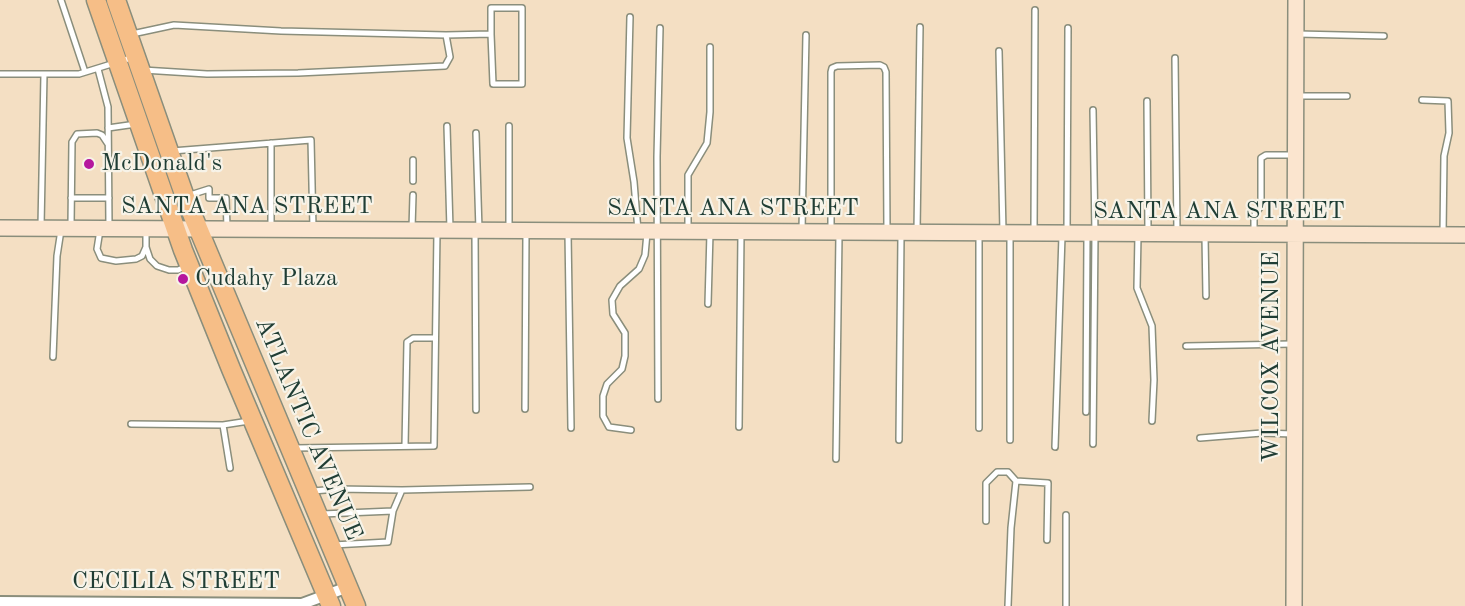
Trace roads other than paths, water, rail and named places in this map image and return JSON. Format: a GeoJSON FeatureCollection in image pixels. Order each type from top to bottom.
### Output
{"type":"FeatureCollection","features":[{"type":"Feature","properties":{"kind":"main road","name":"ATLANTIC AVENUE"},"geometry":{"type":"LineString","coordinates":[[96,0],[175,229],[329,601]]}},
{"type":"Feature","properties":{"kind":"main road","name":"ATLANTIC AVENUE"},"geometry":{"type":"LineString","coordinates":[[116,0],[185,197],[356,606]]}},
{"type":"Feature","properties":{"kind":"street","name":"WILCOX AVENUE"},"geometry":{"type":"LineString","coordinates":[[1294,606],[1296,0]]}},
{"type":"Feature","properties":{"kind":"street","name":"SANTA ANA STREET"},"geometry":{"type":"LineString","coordinates":[[0,228],[1465,235]]}},
{"type":"Feature","properties":{"kind":"street","name":"CECILIA STREET"},"geometry":{"type":"LineString","coordinates":[[0,602],[302,605],[329,601],[348,587]]}},
{"type":"Feature","properties":{"kind":"lane"},"geometry":{"type":"LineString","coordinates":[[61,0],[86,72]]}},
{"type":"Feature","properties":{"kind":"lane"},"geometry":{"type":"LineString","coordinates":[[491,8],[522,8],[522,84],[493,84],[491,34],[491,8]]}},
{"type":"Feature","properties":{"kind":"lane"},"geometry":{"type":"LineString","coordinates":[[1034,233],[1035,10]]}},
{"type":"Feature","properties":{"kind":"lane"},"geometry":{"type":"LineString","coordinates":[[630,17],[627,138],[634,182],[648,231],[658,399]]}},
{"type":"Feature","properties":{"kind":"lane"},"geometry":{"type":"LineString","coordinates":[[128,35],[174,25],[281,31],[491,34]]}},
{"type":"Feature","properties":{"kind":"lane"},"geometry":{"type":"LineString","coordinates":[[631,430],[609,426],[603,416],[603,396],[607,384],[622,369],[625,356],[625,333],[613,314],[612,300],[620,286],[639,269],[645,255],[660,27]]}},
{"type":"Feature","properties":{"kind":"lane"},"geometry":{"type":"LineString","coordinates":[[917,232],[920,27]]}},
{"type":"Feature","properties":{"kind":"lane"},"geometry":{"type":"LineString","coordinates":[[1054,447],[1065,233],[1068,27]]}},
{"type":"Feature","properties":{"kind":"lane"},"geometry":{"type":"LineString","coordinates":[[1296,34],[1384,36]]}},
{"type":"Feature","properties":{"kind":"lane"},"geometry":{"type":"LineString","coordinates":[[0,74],[79,74],[117,62],[139,63],[207,74],[298,73],[445,66],[450,57],[446,35]]}},
{"type":"Feature","properties":{"kind":"lane"},"geometry":{"type":"LineString","coordinates":[[802,232],[806,36]]}},
{"type":"Feature","properties":{"kind":"lane"},"geometry":{"type":"LineString","coordinates":[[688,232],[688,175],[707,143],[710,112],[710,47]]}},
{"type":"Feature","properties":{"kind":"lane"},"geometry":{"type":"LineString","coordinates":[[999,51],[1006,233],[1010,440]]}},
{"type":"Feature","properties":{"kind":"lane"},"geometry":{"type":"LineString","coordinates":[[1175,58],[1177,234]]}},
{"type":"Feature","properties":{"kind":"lane"},"geometry":{"type":"LineString","coordinates":[[836,459],[835,232],[831,72],[832,68],[837,66],[880,65],[886,72],[894,232],[899,440]]}},
{"type":"Feature","properties":{"kind":"lane"},"geometry":{"type":"LineString","coordinates":[[98,69],[108,107],[109,198],[105,228],[97,249],[101,258],[116,261],[136,259],[142,255],[146,247]]}},
{"type":"Feature","properties":{"kind":"lane"},"geometry":{"type":"LineString","coordinates":[[41,228],[44,74]]}},
{"type":"Feature","properties":{"kind":"lane"},"geometry":{"type":"LineString","coordinates":[[1296,96],[1347,96]]}},
{"type":"Feature","properties":{"kind":"lane"},"geometry":{"type":"LineString","coordinates":[[1422,100],[1448,101],[1449,133],[1444,156],[1443,235]]}},
{"type":"Feature","properties":{"kind":"lane"},"geometry":{"type":"LineString","coordinates":[[1147,101],[1143,234],[1137,288],[1152,326],[1154,380],[1152,422]]}},
{"type":"Feature","properties":{"kind":"lane"},"geometry":{"type":"LineString","coordinates":[[1086,412],[1094,110]]}},
{"type":"Feature","properties":{"kind":"lane"},"geometry":{"type":"LineString","coordinates":[[108,128],[139,123]]}},
{"type":"Feature","properties":{"kind":"lane"},"geometry":{"type":"LineString","coordinates":[[290,449],[434,446],[435,338],[444,230],[447,126]]}},
{"type":"Feature","properties":{"kind":"lane"},"geometry":{"type":"LineString","coordinates":[[509,126],[509,231]]}},
{"type":"Feature","properties":{"kind":"lane"},"geometry":{"type":"LineString","coordinates":[[53,357],[57,256],[66,228],[71,198],[74,138],[82,133],[97,133],[102,135],[109,145]]}},
{"type":"Feature","properties":{"kind":"lane"},"geometry":{"type":"LineString","coordinates":[[476,133],[476,410]]}},
{"type":"Feature","properties":{"kind":"lane"},"geometry":{"type":"LineString","coordinates":[[168,151],[311,140],[313,230]]}},
{"type":"Feature","properties":{"kind":"lane"},"geometry":{"type":"LineString","coordinates":[[271,143],[271,230]]}},
{"type":"Feature","properties":{"kind":"lane"},"geometry":{"type":"LineString","coordinates":[[1254,234],[1254,216],[1261,206],[1261,158],[1266,155],[1296,155]]}},
{"type":"Feature","properties":{"kind":"lane"},"geometry":{"type":"LineString","coordinates":[[413,160],[413,182]]}},
{"type":"Feature","properties":{"kind":"lane"},"geometry":{"type":"LineString","coordinates":[[185,197],[208,189],[210,198],[226,198],[226,229]]}},
{"type":"Feature","properties":{"kind":"lane"},"geometry":{"type":"LineString","coordinates":[[412,230],[413,195]]}},
{"type":"Feature","properties":{"kind":"lane"},"geometry":{"type":"LineString","coordinates":[[71,198],[109,198]]}},
{"type":"Feature","properties":{"kind":"lane"},"geometry":{"type":"LineString","coordinates":[[146,229],[146,247],[150,259],[157,266],[178,270],[189,265]]}},
{"type":"Feature","properties":{"kind":"lane"},"geometry":{"type":"LineString","coordinates":[[525,409],[526,231]]}},
{"type":"Feature","properties":{"kind":"lane"},"geometry":{"type":"LineString","coordinates":[[568,231],[571,428]]}},
{"type":"Feature","properties":{"kind":"lane"},"geometry":{"type":"LineString","coordinates":[[708,304],[710,232]]}},
{"type":"Feature","properties":{"kind":"lane"},"geometry":{"type":"LineString","coordinates":[[739,427],[741,232]]}},
{"type":"Feature","properties":{"kind":"lane"},"geometry":{"type":"LineString","coordinates":[[978,233],[979,428]]}},
{"type":"Feature","properties":{"kind":"lane"},"geometry":{"type":"LineString","coordinates":[[1091,234],[1093,444]]}},
{"type":"Feature","properties":{"kind":"lane"},"geometry":{"type":"LineString","coordinates":[[1205,234],[1206,297]]}},
{"type":"Feature","properties":{"kind":"lane"},"geometry":{"type":"LineString","coordinates":[[405,446],[407,342],[413,338],[435,338]]}},
{"type":"Feature","properties":{"kind":"lane"},"geometry":{"type":"LineString","coordinates":[[1186,346],[1295,344]]}},
{"type":"Feature","properties":{"kind":"lane"},"geometry":{"type":"LineString","coordinates":[[131,424],[223,425],[254,421]]}},
{"type":"Feature","properties":{"kind":"lane"},"geometry":{"type":"LineString","coordinates":[[223,425],[230,468]]}},
{"type":"Feature","properties":{"kind":"lane"},"geometry":{"type":"LineString","coordinates":[[1200,438],[1262,433],[1294,434]]}},
{"type":"Feature","properties":{"kind":"lane"},"geometry":{"type":"LineString","coordinates":[[986,522],[986,483],[997,472],[1008,472],[1016,481],[1048,483],[1047,540]]}},
{"type":"Feature","properties":{"kind":"lane"},"geometry":{"type":"LineString","coordinates":[[1008,606],[1011,528],[1016,481]]}},
{"type":"Feature","properties":{"kind":"lane"},"geometry":{"type":"LineString","coordinates":[[308,492],[337,489],[530,487]]}},
{"type":"Feature","properties":{"kind":"lane"},"geometry":{"type":"LineString","coordinates":[[330,545],[388,542],[393,511],[402,490]]}},
{"type":"Feature","properties":{"kind":"lane"},"geometry":{"type":"LineString","coordinates":[[317,514],[393,511]]}},
{"type":"Feature","properties":{"kind":"lane"},"geometry":{"type":"LineString","coordinates":[[1066,515],[1066,606]]}},
{"type":"Feature","properties":{"kind":"place","name":"McDonald's"},"geometry":{"type":"Point","coordinates":[89,164]}},
{"type":"Feature","properties":{"kind":"place","name":"Cudahy Plaza"},"geometry":{"type":"Point","coordinates":[183,279]}}]}
